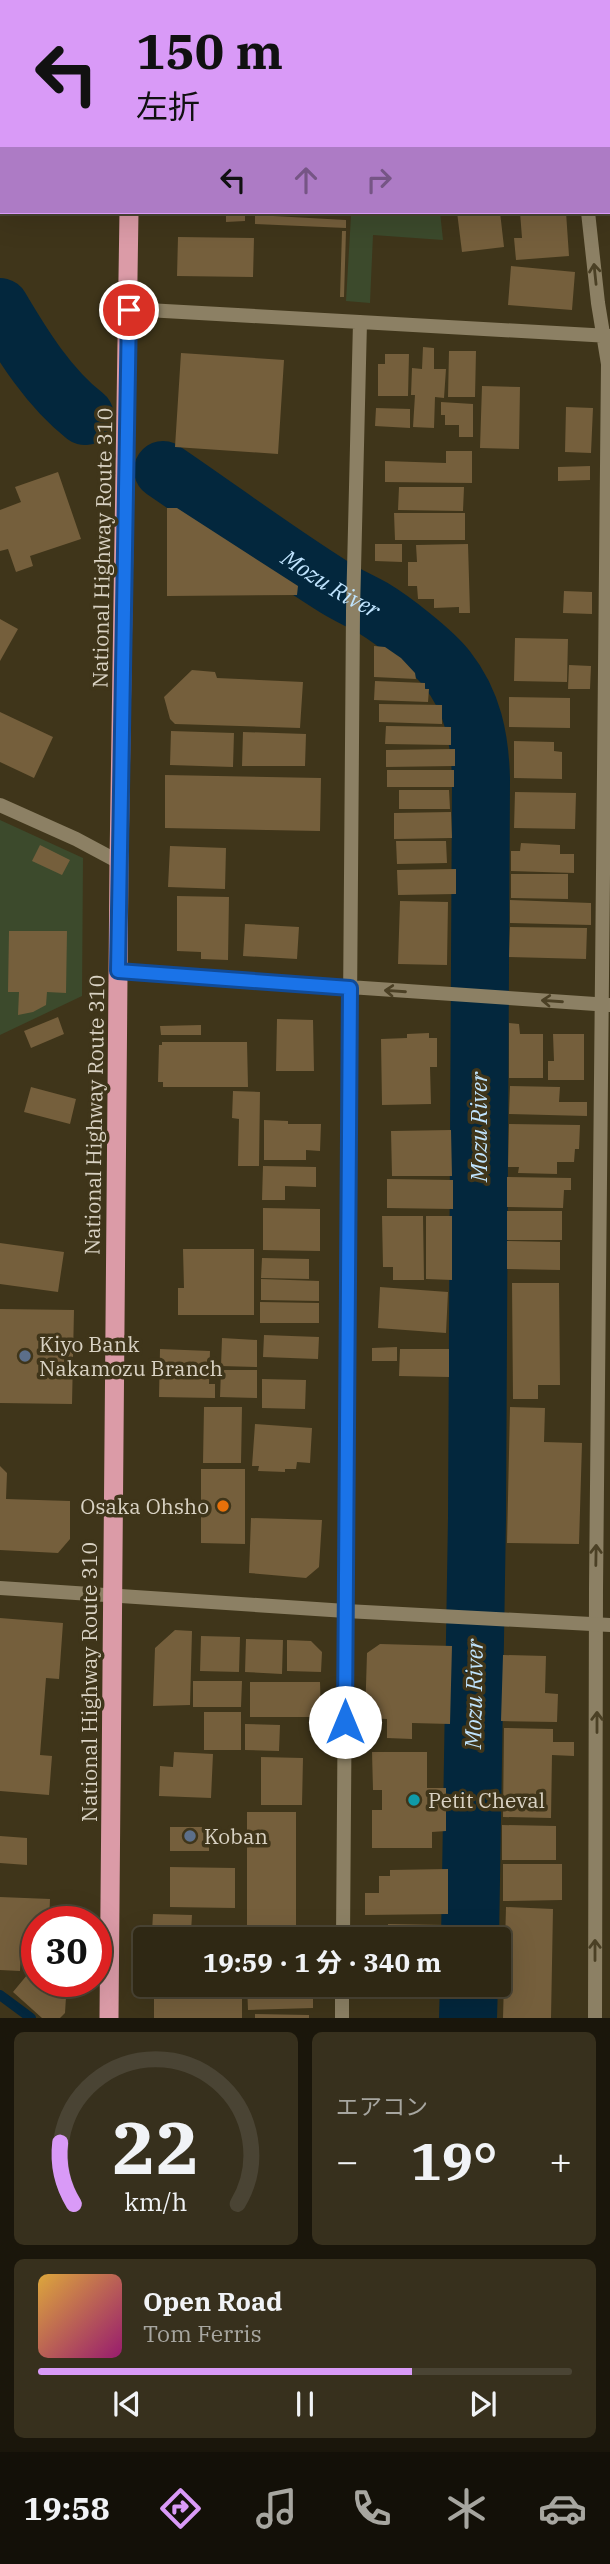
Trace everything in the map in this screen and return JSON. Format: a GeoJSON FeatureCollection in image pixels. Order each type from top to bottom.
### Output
{"type":"FeatureCollection","features":[{"type":"Feature","properties":{"kind":"highway","name":"National Highway Route 310"},"geometry":{"type":"LineString","coordinates":[[109,2018],[119,862],[129,214]]}},
{"type":"Feature","properties":{"kind":"street"},"geometry":{"type":"LineString","coordinates":[[588,214],[607,336],[608,364],[603,1845],[595,2018]]}},
{"type":"Feature","properties":{"kind":"street"},"geometry":{"type":"LineString","coordinates":[[129,310],[607,336]]}},
{"type":"Feature","properties":{"kind":"street"},"geometry":{"type":"LineString","coordinates":[[343,1927],[353,611],[360,322]]}},
{"type":"Feature","properties":{"kind":"street"},"geometry":{"type":"LineString","coordinates":[[0,805],[76,839],[119,862]]}},
{"type":"Feature","properties":{"kind":"street"},"geometry":{"type":"LineString","coordinates":[[118,971],[606,1005]]}},
{"type":"Feature","properties":{"kind":"street"},"geometry":{"type":"LineString","coordinates":[[0,1588],[346,1611],[604,1624]]}},
{"type":"Feature","properties":{"kind":"street"},"geometry":{"type":"LineString","coordinates":[[342,1997],[342,2018]]}},
{"type":"Feature","properties":{"kind":"green space"},"geometry":{"type":"Polygon","coordinates":[[[440,214],[443,240],[373,235],[370,303],[346,301],[351,216],[440,214]]]}},
{"type":"Feature","properties":{"kind":"green space"},"geometry":{"type":"Polygon","coordinates":[[[0,820],[83,858],[82,996],[0,1035],[0,820]]]}},
{"type":"Feature","properties":{"kind":"building"},"geometry":{"type":"Polygon","coordinates":[[[226,214],[245,214],[245,221],[226,222],[226,214]]]}},
{"type":"Feature","properties":{"kind":"building"},"geometry":{"type":"Polygon","coordinates":[[[457,214],[500,214],[504,247],[462,252],[457,214]]]}},
{"type":"Feature","properties":{"kind":"building"},"geometry":{"type":"Polygon","coordinates":[[[520,214],[566,214],[569,256],[516,260],[514,238],[522,238],[520,214]]]}},
{"type":"Feature","properties":{"kind":"building"},"geometry":{"type":"Polygon","coordinates":[[[255,215],[346,220],[346,228],[255,224],[255,215]]]}},
{"type":"Feature","properties":{"kind":"building"},"geometry":{"type":"Polygon","coordinates":[[[342,231],[346,231],[344,297],[340,297],[342,231]]]}},
{"type":"Feature","properties":{"kind":"building"},"geometry":{"type":"Polygon","coordinates":[[[178,237],[254,238],[253,277],[177,276],[178,237]]]}},
{"type":"Feature","properties":{"kind":"building"},"geometry":{"type":"Polygon","coordinates":[[[511,266],[575,272],[572,310],[508,305],[511,266]]]}},
{"type":"Feature","properties":{"kind":"building"},"geometry":{"type":"Polygon","coordinates":[[[423,347],[434,348],[434,369],[446,369],[444,398],[435,397],[434,428],[413,427],[415,395],[411,395],[412,368],[422,369],[423,347]]]}},
{"type":"Feature","properties":{"kind":"building"},"geometry":{"type":"Polygon","coordinates":[[[449,351],[476,351],[475,397],[448,397],[449,351]]]}},
{"type":"Feature","properties":{"kind":"building"},"geometry":{"type":"Polygon","coordinates":[[[181,353],[284,360],[278,454],[175,447],[181,353]]]}},
{"type":"Feature","properties":{"kind":"building"},"geometry":{"type":"Polygon","coordinates":[[[385,354],[409,354],[408,396],[378,396],[378,364],[385,364],[385,354]]]}},
{"type":"Feature","properties":{"kind":"building"},"geometry":{"type":"Polygon","coordinates":[[[482,386],[520,387],[519,449],[480,448],[482,386]]]}},
{"type":"Feature","properties":{"kind":"building"},"geometry":{"type":"Polygon","coordinates":[[[441,402],[473,404],[473,437],[459,437],[459,425],[445,425],[445,415],[441,415],[441,402]]]}},
{"type":"Feature","properties":{"kind":"building"},"geometry":{"type":"Polygon","coordinates":[[[566,407],[593,408],[591,453],[565,452],[566,407]]]}},
{"type":"Feature","properties":{"kind":"building"},"geometry":{"type":"Polygon","coordinates":[[[376,408],[410,409],[410,428],[375,426],[376,408]]]}},
{"type":"Feature","properties":{"kind":"building"},"geometry":{"type":"Polygon","coordinates":[[[446,451],[472,451],[472,483],[385,482],[385,461],[446,463],[446,451]]]}},
{"type":"Feature","properties":{"kind":"building"},"geometry":{"type":"Polygon","coordinates":[[[590,466],[590,480],[558,481],[558,467],[590,466]]]}},
{"type":"Feature","properties":{"kind":"building"},"geometry":{"type":"Polygon","coordinates":[[[58,472],[81,539],[30,556],[33,566],[16,572],[8,549],[0,551],[0,510],[21,502],[15,487],[58,472]]]}},
{"type":"Feature","properties":{"kind":"building"},"geometry":{"type":"Polygon","coordinates":[[[399,487],[464,487],[463,511],[398,510],[399,487]]]}},
{"type":"Feature","properties":{"kind":"building"},"geometry":{"type":"Polygon","coordinates":[[[167,508],[177,508],[298,586],[297,595],[167,596],[167,508]]]}},
{"type":"Feature","properties":{"kind":"building"},"geometry":{"type":"Polygon","coordinates":[[[394,513],[465,513],[465,540],[395,540],[394,513]]]}},
{"type":"Feature","properties":{"kind":"building"},"geometry":{"type":"Polygon","coordinates":[[[375,544],[402,544],[402,562],[375,561],[375,544]]]}},
{"type":"Feature","properties":{"kind":"building"},"geometry":{"type":"Polygon","coordinates":[[[468,544],[470,613],[459,613],[459,607],[434,608],[434,599],[418,599],[417,586],[408,586],[408,562],[417,562],[416,545],[468,544]]]}},
{"type":"Feature","properties":{"kind":"building"},"geometry":{"type":"Polygon","coordinates":[[[564,591],[592,592],[592,614],[563,613],[564,591]]]}},
{"type":"Feature","properties":{"kind":"building"},"geometry":{"type":"Polygon","coordinates":[[[0,619],[18,629],[0,661],[0,619]]]}},
{"type":"Feature","properties":{"kind":"building"},"geometry":{"type":"Polygon","coordinates":[[[515,638],[568,639],[567,682],[514,681],[515,638]]]}},
{"type":"Feature","properties":{"kind":"building"},"geometry":{"type":"Polygon","coordinates":[[[374,646],[385,647],[401,658],[415,673],[416,679],[374,677],[374,646]]]}},
{"type":"Feature","properties":{"kind":"building"},"geometry":{"type":"Polygon","coordinates":[[[569,665],[591,666],[590,689],[568,689],[569,665]]]}},
{"type":"Feature","properties":{"kind":"building"},"geometry":{"type":"Polygon","coordinates":[[[192,670],[215,672],[217,678],[303,682],[300,728],[175,724],[170,719],[164,697],[192,670]]]}},
{"type":"Feature","properties":{"kind":"building"},"geometry":{"type":"Polygon","coordinates":[[[375,681],[425,683],[425,689],[429,689],[428,702],[374,700],[375,681]]]}},
{"type":"Feature","properties":{"kind":"building"},"geometry":{"type":"Polygon","coordinates":[[[509,697],[570,698],[570,728],[509,727],[509,697]]]}},
{"type":"Feature","properties":{"kind":"building"},"geometry":{"type":"Polygon","coordinates":[[[379,704],[442,705],[442,724],[379,722],[379,704]]]}},
{"type":"Feature","properties":{"kind":"building"},"geometry":{"type":"Polygon","coordinates":[[[0,712],[53,737],[34,778],[0,762],[0,712]]]}},
{"type":"Feature","properties":{"kind":"building"},"geometry":{"type":"Polygon","coordinates":[[[386,726],[451,727],[451,745],[385,744],[386,726]]]}},
{"type":"Feature","properties":{"kind":"building"},"geometry":{"type":"Polygon","coordinates":[[[171,731],[234,733],[233,767],[170,765],[171,731]]]}},
{"type":"Feature","properties":{"kind":"building"},"geometry":{"type":"Polygon","coordinates":[[[243,732],[306,734],[305,766],[242,766],[243,732]]]}},
{"type":"Feature","properties":{"kind":"building"},"geometry":{"type":"Polygon","coordinates":[[[514,741],[554,742],[554,751],[562,752],[562,779],[514,778],[514,741]]]}},
{"type":"Feature","properties":{"kind":"building"},"geometry":{"type":"Polygon","coordinates":[[[455,749],[455,766],[386,767],[386,750],[455,749]]]}},
{"type":"Feature","properties":{"kind":"building"},"geometry":{"type":"Polygon","coordinates":[[[387,770],[454,770],[454,787],[387,787],[387,770]]]}},
{"type":"Feature","properties":{"kind":"building"},"geometry":{"type":"Polygon","coordinates":[[[165,775],[321,778],[320,831],[165,828],[165,775]]]}},
{"type":"Feature","properties":{"kind":"building"},"geometry":{"type":"Polygon","coordinates":[[[399,790],[449,790],[450,809],[399,809],[399,790]]]}},
{"type":"Feature","properties":{"kind":"building"},"geometry":{"type":"Polygon","coordinates":[[[515,792],[576,793],[575,829],[514,828],[515,792]]]}},
{"type":"Feature","properties":{"kind":"building"},"geometry":{"type":"Polygon","coordinates":[[[451,812],[452,838],[394,839],[394,813],[451,812]]]}},
{"type":"Feature","properties":{"kind":"building"},"geometry":{"type":"Polygon","coordinates":[[[396,841],[446,841],[447,863],[397,864],[396,841]]]}},
{"type":"Feature","properties":{"kind":"building"},"geometry":{"type":"Polygon","coordinates":[[[521,843],[560,845],[560,854],[574,854],[574,873],[511,871],[511,851],[520,851],[521,843]]]}},
{"type":"Feature","properties":{"kind":"building"},"geometry":{"type":"Polygon","coordinates":[[[40,845],[70,860],[62,875],[32,861],[40,845]]]}},
{"type":"Feature","properties":{"kind":"building"},"geometry":{"type":"Polygon","coordinates":[[[170,846],[226,848],[225,889],[168,887],[170,846]]]}},
{"type":"Feature","properties":{"kind":"building"},"geometry":{"type":"Polygon","coordinates":[[[456,869],[456,894],[398,895],[397,870],[456,869]]]}},
{"type":"Feature","properties":{"kind":"building"},"geometry":{"type":"Polygon","coordinates":[[[511,874],[568,874],[568,899],[511,898],[511,874]]]}},
{"type":"Feature","properties":{"kind":"building"},"geometry":{"type":"Polygon","coordinates":[[[177,896],[229,897],[228,960],[201,959],[201,952],[177,951],[177,896]]]}},
{"type":"Feature","properties":{"kind":"building"},"geometry":{"type":"Polygon","coordinates":[[[510,900],[591,903],[591,925],[510,923],[510,900]]]}},
{"type":"Feature","properties":{"kind":"building"},"geometry":{"type":"Polygon","coordinates":[[[400,901],[448,902],[447,965],[398,964],[400,901]]]}},
{"type":"Feature","properties":{"kind":"building"},"geometry":{"type":"Polygon","coordinates":[[[245,924],[299,927],[297,959],[243,956],[245,924]]]}},
{"type":"Feature","properties":{"kind":"building"},"geometry":{"type":"Polygon","coordinates":[[[510,927],[587,928],[586,959],[509,957],[510,927]]]}},
{"type":"Feature","properties":{"kind":"building"},"geometry":{"type":"Polygon","coordinates":[[[9,931],[67,931],[66,993],[47,992],[46,1005],[33,1012],[18,1015],[19,992],[8,992],[9,931]]]}},
{"type":"Feature","properties":{"kind":"building"},"geometry":{"type":"Polygon","coordinates":[[[58,1017],[64,1034],[31,1048],[24,1031],[58,1017]]]}},
{"type":"Feature","properties":{"kind":"building"},"geometry":{"type":"Polygon","coordinates":[[[277,1019],[313,1020],[314,1071],[276,1071],[277,1019]]]}},
{"type":"Feature","properties":{"kind":"building"},"geometry":{"type":"Polygon","coordinates":[[[509,1023],[519,1024],[520,1034],[543,1034],[543,1078],[509,1078],[509,1023]]]}},
{"type":"Feature","properties":{"kind":"building"},"geometry":{"type":"Polygon","coordinates":[[[201,1025],[201,1035],[161,1035],[160,1026],[201,1025]]]}},
{"type":"Feature","properties":{"kind":"building"},"geometry":{"type":"Polygon","coordinates":[[[429,1033],[429,1038],[437,1038],[437,1067],[430,1067],[431,1104],[382,1105],[381,1039],[407,1038],[407,1034],[429,1033]]]}},
{"type":"Feature","properties":{"kind":"building"},"geometry":{"type":"Polygon","coordinates":[[[553,1034],[584,1034],[584,1080],[548,1080],[548,1061],[554,1061],[553,1034]]]}},
{"type":"Feature","properties":{"kind":"building"},"geometry":{"type":"Polygon","coordinates":[[[162,1042],[247,1042],[248,1087],[163,1087],[163,1082],[158,1082],[159,1045],[162,1045],[162,1042]]]}},
{"type":"Feature","properties":{"kind":"building"},"geometry":{"type":"Polygon","coordinates":[[[510,1086],[560,1087],[559,1102],[587,1102],[587,1116],[509,1114],[510,1086]]]}},
{"type":"Feature","properties":{"kind":"building"},"geometry":{"type":"Polygon","coordinates":[[[31,1087],[76,1099],[70,1124],[24,1112],[31,1087]]]}},
{"type":"Feature","properties":{"kind":"building"},"geometry":{"type":"Polygon","coordinates":[[[233,1091],[260,1092],[259,1166],[238,1166],[239,1119],[232,1118],[233,1091]]]}},
{"type":"Feature","properties":{"kind":"building"},"geometry":{"type":"Polygon","coordinates":[[[264,1120],[288,1121],[288,1124],[321,1124],[320,1151],[306,1150],[306,1160],[264,1160],[264,1120]]]}},
{"type":"Feature","properties":{"kind":"building"},"geometry":{"type":"Polygon","coordinates":[[[509,1124],[580,1125],[579,1149],[575,1149],[574,1162],[557,1162],[557,1174],[518,1173],[519,1167],[508,1167],[509,1124]]]}},
{"type":"Feature","properties":{"kind":"building"},"geometry":{"type":"Polygon","coordinates":[[[451,1130],[452,1176],[392,1176],[391,1131],[451,1130]]]}},
{"type":"Feature","properties":{"kind":"building"},"geometry":{"type":"Polygon","coordinates":[[[263,1166],[316,1167],[316,1187],[285,1186],[285,1200],[262,1200],[263,1166]]]}},
{"type":"Feature","properties":{"kind":"building"},"geometry":{"type":"Polygon","coordinates":[[[507,1177],[571,1178],[571,1190],[564,1190],[563,1208],[507,1207],[507,1177]]]}},
{"type":"Feature","properties":{"kind":"building"},"geometry":{"type":"Polygon","coordinates":[[[387,1179],[453,1180],[453,1209],[387,1208],[387,1179]]]}},
{"type":"Feature","properties":{"kind":"building"},"geometry":{"type":"Polygon","coordinates":[[[263,1208],[320,1209],[320,1251],[263,1250],[263,1208]]]}},
{"type":"Feature","properties":{"kind":"building"},"geometry":{"type":"Polygon","coordinates":[[[507,1211],[562,1211],[562,1240],[507,1240],[507,1211]]]}},
{"type":"Feature","properties":{"kind":"building"},"geometry":{"type":"Polygon","coordinates":[[[382,1216],[423,1216],[424,1280],[393,1280],[393,1267],[383,1267],[382,1216]]]}},
{"type":"Feature","properties":{"kind":"building"},"geometry":{"type":"Polygon","coordinates":[[[426,1216],[452,1216],[452,1280],[426,1279],[426,1216]]]}},
{"type":"Feature","properties":{"kind":"building"},"geometry":{"type":"Polygon","coordinates":[[[507,1241],[560,1242],[560,1270],[507,1269],[507,1241]]]}},
{"type":"Feature","properties":{"kind":"building"},"geometry":{"type":"Polygon","coordinates":[[[0,1243],[64,1252],[58,1292],[0,1284],[0,1243]]]}},
{"type":"Feature","properties":{"kind":"building"},"geometry":{"type":"Polygon","coordinates":[[[183,1249],[254,1249],[254,1315],[178,1315],[178,1288],[184,1288],[183,1249]]]}},
{"type":"Feature","properties":{"kind":"building"},"geometry":{"type":"Polygon","coordinates":[[[262,1258],[309,1259],[309,1279],[261,1278],[262,1258]]]}},
{"type":"Feature","properties":{"kind":"building"},"geometry":{"type":"Polygon","coordinates":[[[261,1279],[319,1281],[319,1301],[261,1300],[261,1279]]]}},
{"type":"Feature","properties":{"kind":"building"},"geometry":{"type":"Polygon","coordinates":[[[512,1283],[559,1283],[560,1385],[538,1385],[538,1399],[513,1399],[512,1283]]]}},
{"type":"Feature","properties":{"kind":"building"},"geometry":{"type":"Polygon","coordinates":[[[380,1287],[448,1292],[446,1333],[378,1328],[380,1287]]]}},
{"type":"Feature","properties":{"kind":"building"},"geometry":{"type":"Polygon","coordinates":[[[260,1302],[319,1303],[319,1323],[260,1323],[260,1302]]]}},
{"type":"Feature","properties":{"kind":"building"},"geometry":{"type":"Polygon","coordinates":[[[0,1309],[74,1310],[72,1404],[0,1403],[0,1309]]]}},
{"type":"Feature","properties":{"kind":"building"},"geometry":{"type":"Polygon","coordinates":[[[264,1335],[319,1337],[318,1359],[263,1357],[264,1335]]]}},
{"type":"Feature","properties":{"kind":"building"},"geometry":{"type":"Polygon","coordinates":[[[222,1338],[257,1340],[257,1367],[221,1366],[222,1338]]]}},
{"type":"Feature","properties":{"kind":"building"},"geometry":{"type":"Polygon","coordinates":[[[397,1347],[397,1361],[372,1361],[372,1348],[397,1347]]]}},
{"type":"Feature","properties":{"kind":"building"},"geometry":{"type":"Polygon","coordinates":[[[160,1349],[210,1351],[209,1384],[215,1384],[215,1398],[159,1397],[160,1349]]]}},
{"type":"Feature","properties":{"kind":"building"},"geometry":{"type":"Polygon","coordinates":[[[400,1349],[449,1349],[449,1377],[399,1376],[400,1349]]]}},
{"type":"Feature","properties":{"kind":"building"},"geometry":{"type":"Polygon","coordinates":[[[221,1370],[257,1370],[257,1398],[220,1397],[221,1370]]]}},
{"type":"Feature","properties":{"kind":"building"},"geometry":{"type":"Polygon","coordinates":[[[262,1379],[306,1380],[305,1409],[262,1408],[262,1379]]]}},
{"type":"Feature","properties":{"kind":"building"},"geometry":{"type":"Polygon","coordinates":[[[204,1407],[242,1407],[241,1463],[203,1463],[204,1407]]]}},
{"type":"Feature","properties":{"kind":"building"},"geometry":{"type":"Polygon","coordinates":[[[510,1407],[545,1408],[544,1442],[582,1443],[579,1544],[507,1543],[510,1407]]]}},
{"type":"Feature","properties":{"kind":"building"},"geometry":{"type":"Polygon","coordinates":[[[255,1424],[312,1428],[310,1463],[297,1462],[296,1469],[285,1469],[285,1472],[258,1471],[259,1466],[252,1466],[255,1424]]]}},
{"type":"Feature","properties":{"kind":"building"},"geometry":{"type":"Polygon","coordinates":[[[0,1466],[7,1473],[6,1499],[70,1501],[70,1539],[58,1553],[0,1550],[0,1466]]]}},
{"type":"Feature","properties":{"kind":"building","name":"Osaka Ohsho"},"geometry":{"type":"Polygon","coordinates":[[[201,1469],[245,1469],[245,1544],[201,1543],[201,1469]]]}},
{"type":"Feature","properties":{"kind":"building"},"geometry":{"type":"Polygon","coordinates":[[[251,1518],[322,1520],[319,1567],[306,1578],[249,1573],[251,1518]]]}},
{"type":"Feature","properties":{"kind":"building"},"geometry":{"type":"Polygon","coordinates":[[[0,1618],[63,1623],[59,1679],[46,1678],[40,1755],[52,1756],[49,1795],[0,1791],[0,1618]]]}},
{"type":"Feature","properties":{"kind":"building"},"geometry":{"type":"Polygon","coordinates":[[[175,1630],[192,1631],[190,1705],[153,1706],[155,1648],[175,1630]]]}},
{"type":"Feature","properties":{"kind":"building"},"geometry":{"type":"Polygon","coordinates":[[[201,1636],[240,1637],[239,1672],[200,1671],[201,1636]]]}},
{"type":"Feature","properties":{"kind":"building"},"geometry":{"type":"Polygon","coordinates":[[[246,1639],[283,1640],[282,1674],[245,1672],[246,1639]]]}},
{"type":"Feature","properties":{"kind":"building"},"geometry":{"type":"Polygon","coordinates":[[[287,1640],[311,1641],[322,1652],[321,1672],[287,1671],[287,1640]]]}},
{"type":"Feature","properties":{"kind":"building"},"geometry":{"type":"Polygon","coordinates":[[[380,1644],[452,1646],[450,1724],[412,1723],[412,1739],[387,1738],[387,1719],[365,1718],[367,1653],[380,1644]]]}},
{"type":"Feature","properties":{"kind":"building"},"geometry":{"type":"Polygon","coordinates":[[[503,1655],[546,1656],[545,1693],[558,1694],[557,1722],[501,1721],[503,1655]]]}},
{"type":"Feature","properties":{"kind":"building"},"geometry":{"type":"Polygon","coordinates":[[[193,1681],[242,1681],[241,1707],[193,1707],[193,1681]]]}},
{"type":"Feature","properties":{"kind":"building"},"geometry":{"type":"Polygon","coordinates":[[[250,1682],[320,1682],[321,1717],[250,1717],[250,1682]]]}},
{"type":"Feature","properties":{"kind":"building"},"geometry":{"type":"Polygon","coordinates":[[[204,1712],[241,1712],[241,1750],[204,1750],[204,1712]]]}},
{"type":"Feature","properties":{"kind":"building"},"geometry":{"type":"Polygon","coordinates":[[[245,1724],[280,1725],[279,1751],[245,1750],[245,1724]]]}},
{"type":"Feature","properties":{"kind":"building"},"geometry":{"type":"Polygon","coordinates":[[[504,1728],[553,1729],[553,1742],[574,1742],[574,1756],[552,1755],[551,1818],[503,1817],[504,1728]]]}},
{"type":"Feature","properties":{"kind":"building"},"geometry":{"type":"Polygon","coordinates":[[[174,1752],[213,1754],[211,1798],[159,1796],[160,1766],[173,1767],[174,1752]]]}},
{"type":"Feature","properties":{"kind":"building","name":"Petit Cheval"},"geometry":{"type":"Polygon","coordinates":[[[372,1752],[427,1752],[427,1788],[446,1788],[446,1831],[432,1832],[432,1848],[372,1848],[372,1810],[382,1810],[382,1790],[373,1790],[372,1752]]]}},
{"type":"Feature","properties":{"kind":"building"},"geometry":{"type":"Polygon","coordinates":[[[261,1757],[303,1758],[302,1805],[261,1805],[261,1757]]]}},
{"type":"Feature","properties":{"kind":"building"},"geometry":{"type":"Polygon","coordinates":[[[247,1812],[296,1812],[296,1927],[247,1927],[247,1812]]]}},
{"type":"Feature","properties":{"kind":"building"},"geometry":{"type":"Polygon","coordinates":[[[502,1825],[556,1826],[556,1860],[502,1860],[502,1825]]]}},
{"type":"Feature","properties":{"kind":"building"},"geometry":{"type":"Polygon","coordinates":[[[170,1827],[209,1827],[209,1851],[170,1851],[170,1827]]]}},
{"type":"Feature","properties":{"kind":"building"},"geometry":{"type":"Polygon","coordinates":[[[0,1836],[27,1838],[27,1865],[0,1863],[0,1836]]]}},
{"type":"Feature","properties":{"kind":"building"},"geometry":{"type":"Polygon","coordinates":[[[503,1864],[562,1864],[562,1900],[503,1901],[503,1864]]]}},
{"type":"Feature","properties":{"kind":"building"},"geometry":{"type":"Polygon","coordinates":[[[170,1867],[235,1868],[235,1908],[170,1907],[170,1867]]]}},
{"type":"Feature","properties":{"kind":"building"},"geometry":{"type":"Polygon","coordinates":[[[448,1869],[448,1914],[365,1915],[365,1893],[379,1893],[379,1876],[390,1876],[390,1870],[448,1869]]]}},
{"type":"Feature","properties":{"kind":"building"},"geometry":{"type":"Polygon","coordinates":[[[0,1897],[50,1899],[50,1906],[21,1906],[20,1971],[0,1970],[0,1897]]]}},
{"type":"Feature","properties":{"kind":"building"},"geometry":{"type":"Polygon","coordinates":[[[506,1907],[553,1909],[551,2018],[503,2018],[504,1997],[511,1997],[511,1927],[505,1927],[506,1907]]]}},
{"type":"Feature","properties":{"kind":"building"},"geometry":{"type":"Polygon","coordinates":[[[153,1914],[192,1915],[191,1927],[152,1927],[153,1914]]]}},
{"type":"Feature","properties":{"kind":"building"},"geometry":{"type":"Polygon","coordinates":[[[388,1924],[447,1925],[447,1927],[388,1927],[388,1924]]]}},
{"type":"Feature","properties":{"kind":"building"},"geometry":{"type":"Polygon","coordinates":[[[21,1982],[21,1997],[66,1997],[65,2013],[60,2018],[42,2018],[13,1992],[21,1982]]]}},
{"type":"Feature","properties":{"kind":"building"},"geometry":{"type":"Polygon","coordinates":[[[154,1997],[242,1997],[242,2018],[154,2018],[154,1997]]]}},
{"type":"Feature","properties":{"kind":"building"},"geometry":{"type":"Polygon","coordinates":[[[248,1997],[313,1997],[313,2008],[248,2010],[248,1997]]]}},
{"type":"Feature","properties":{"kind":"building"},"geometry":{"type":"Polygon","coordinates":[[[255,2014],[309,2015],[309,2018],[255,2018],[255,2014]]]}},
{"type":"Feature","properties":{"kind":"waterway","name":"Mozu River"},"geometry":{"type":"LineString","coordinates":[[0,307],[48,379],[85,416]]}},
{"type":"Feature","properties":{"kind":"waterway","name":"Mozu River"},"geometry":{"type":"LineString","coordinates":[[163,470],[310,571],[381,613],[423,645],[441,662],[456,682],[469,708],[477,735],[481,779],[477,1518],[470,1927]]}},
{"type":"Feature","properties":{"kind":"waterway"},"geometry":{"type":"LineString","coordinates":[[0,1995],[31,2018]]}},
{"type":"Feature","properties":{"kind":"waterway","name":"Mozu River"},"geometry":{"type":"LineString","coordinates":[[468,2018],[469,1997]]}},
{"type":"Feature","properties":{"kind":"place","name":"Kiyo Bank Nakamozu Branch"},"geometry":{"type":"Point","coordinates":[25,1356]}},
{"type":"Feature","properties":{"kind":"place","name":"Osaka Ohsho"},"geometry":{"type":"Point","coordinates":[223,1506]}},
{"type":"Feature","properties":{"kind":"place","name":"Petit Cheval"},"geometry":{"type":"Point","coordinates":[414,1800]}},
{"type":"Feature","properties":{"kind":"place","name":"Koban"},"geometry":{"type":"Point","coordinates":[190,1836]}},
{"type":"Feature","properties":{"kind":"route"},"geometry":{"type":"LineString","coordinates":[[129,310],[118,971],[350,988],[345,1722]]}}]}
